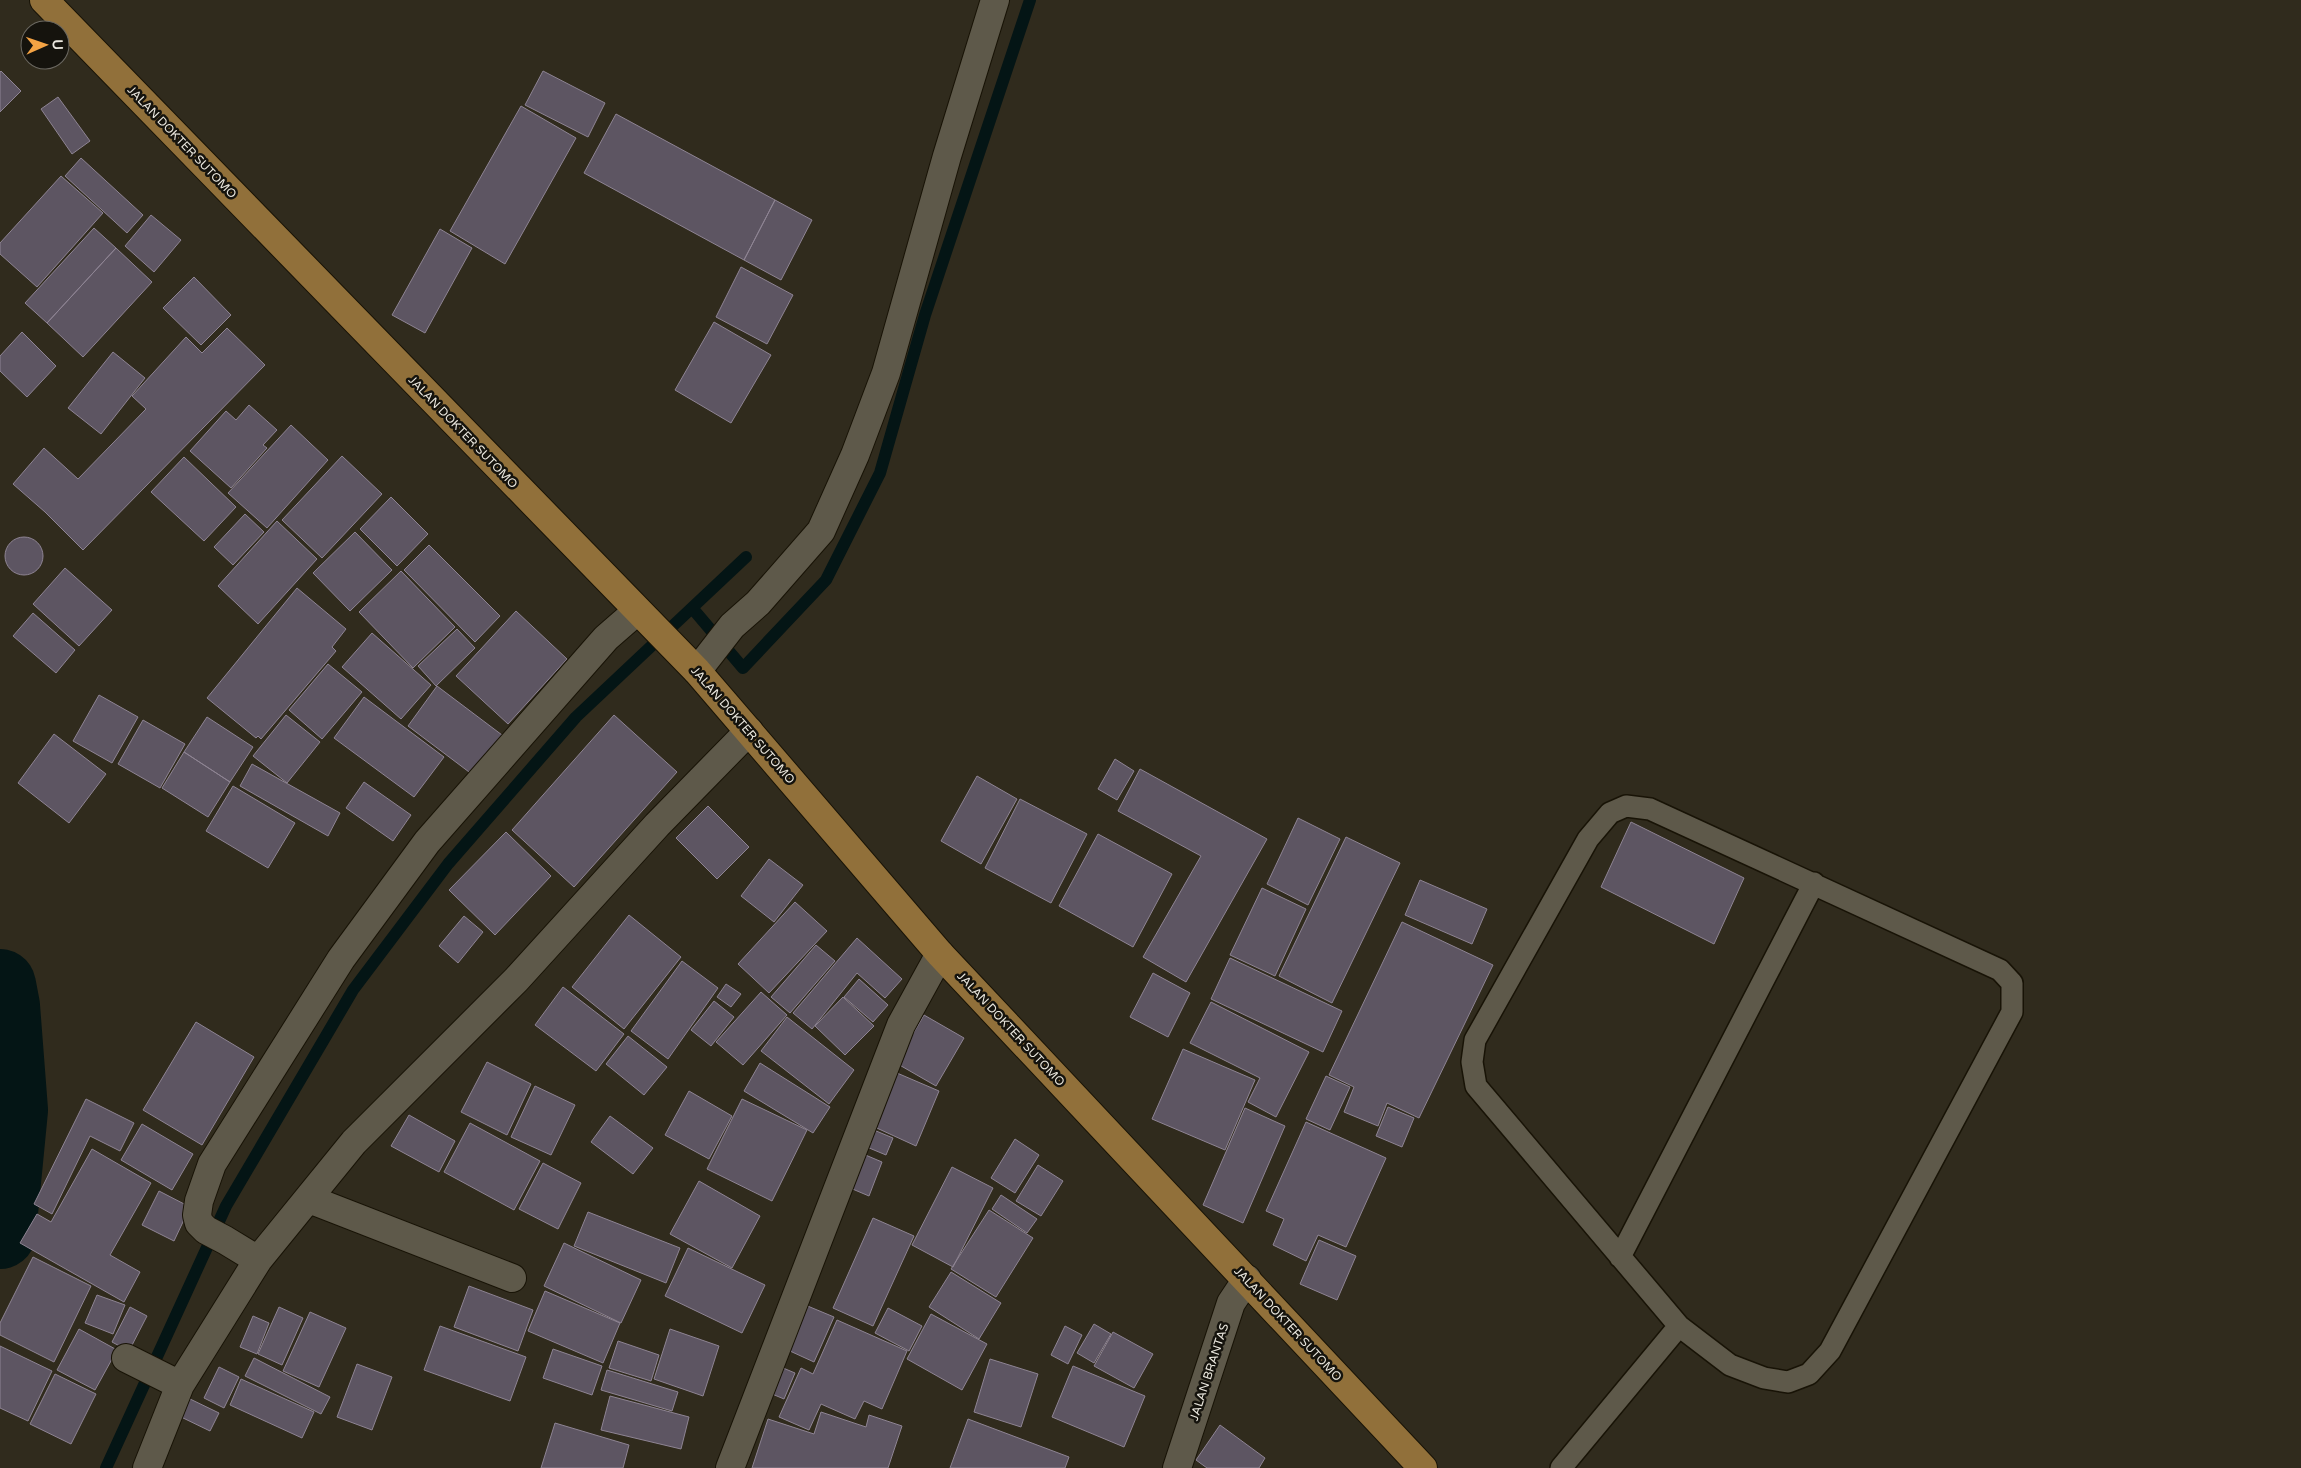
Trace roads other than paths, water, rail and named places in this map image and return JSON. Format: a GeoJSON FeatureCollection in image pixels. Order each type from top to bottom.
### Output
{"type":"FeatureCollection","features":[{"type":"Feature","properties":{"kind":"main road","name":"JALAN DOKTER SUTOMO"},"geometry":{"type":"LineString","coordinates":[[44,0],[689,664],[749,731],[940,954],[1247,1279],[1422,1468]]}},
{"type":"Feature","properties":{"kind":"street"},"geometry":{"type":"LineString","coordinates":[[689,664],[713,650],[732,626],[758,603],[821,531],[855,455],[886,373],[947,156],[995,0]]}},
{"type":"Feature","properties":{"kind":"street"},"geometry":{"type":"LineString","coordinates":[[258,1260],[215,1235],[199,1223],[197,1215],[199,1201],[212,1164],[341,959],[427,842],[606,638],[642,616]]}},
{"type":"Feature","properties":{"kind":"street"},"geometry":{"type":"LineString","coordinates":[[147,1468],[153,1371],[258,1260],[354,1142],[516,980],[657,825],[749,731]]}},
{"type":"Feature","properties":{"kind":"street"},"geometry":{"type":"LineString","coordinates":[[730,1468],[901,1025],[940,954]]}},
{"type":"Feature","properties":{"kind":"street"},"geometry":{"type":"LineString","coordinates":[[309,1199],[512,1278]]}},
{"type":"Feature","properties":{"kind":"street","name":"JALAN BRANTAS"},"geometry":{"type":"LineString","coordinates":[[1177,1468],[1231,1303],[1247,1279]]}},
{"type":"Feature","properties":{"kind":"lane"},"geometry":{"type":"LineString","coordinates":[[1626,806],[1650,809],[2000,970],[2012,983],[2012,1012],[1830,1351],[1809,1374],[1788,1382],[1764,1378],[1730,1365],[1679,1326],[1620,1257],[1476,1086],[1472,1062],[1475,1040],[1588,839],[1610,813],[1626,806]]}},
{"type":"Feature","properties":{"kind":"lane"},"geometry":{"type":"LineString","coordinates":[[1620,1257],[1814,883]]}},
{"type":"Feature","properties":{"kind":"lane"},"geometry":{"type":"LineString","coordinates":[[1561,1468],[1679,1326]]}},
{"type":"Feature","properties":{"kind":"waterway"},"geometry":{"type":"LineString","coordinates":[[693,609],[743,668],[826,580],[880,473],[925,315],[1030,0]]}},
{"type":"Feature","properties":{"kind":"waterway"},"geometry":{"type":"LineString","coordinates":[[106,1468],[226,1206],[353,990],[448,864],[576,717],[746,557]]}},
{"type":"Feature","properties":{"kind":"waterway"},"geometry":{"type":"LineString","coordinates":[[0,985],[4,1006],[12,1110],[0,1233]]}}]}
